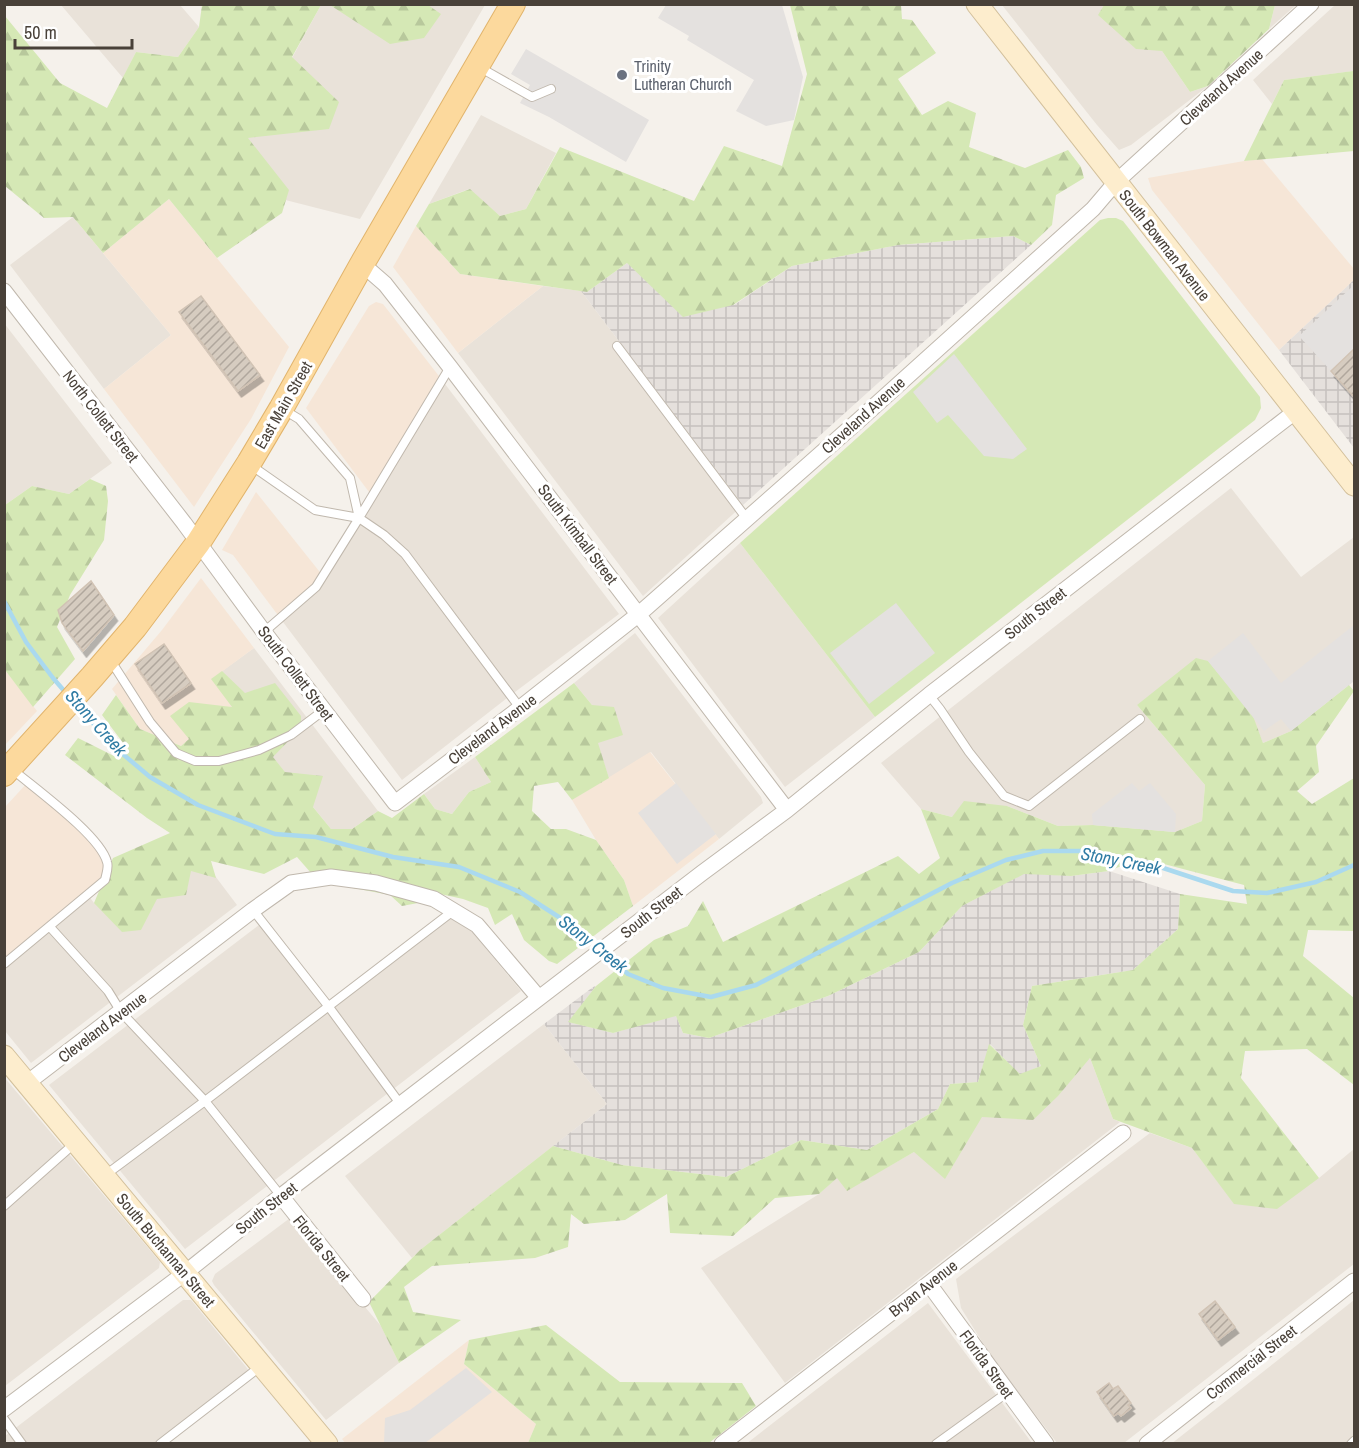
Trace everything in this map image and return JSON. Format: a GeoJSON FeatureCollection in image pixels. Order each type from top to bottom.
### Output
{"type":"FeatureCollection","features":[{"type":"Feature","properties":{"kind":"main road","name":"East Main Street"},"geometry":{"type":"LineString","coordinates":[[7,771],[135,627],[198,543],[281,409],[513,4]]}},
{"type":"Feature","properties":{"kind":"main road","name":"South Bowman Avenue"},"geometry":{"type":"LineString","coordinates":[[977,4],[1354,486]]}},
{"type":"Feature","properties":{"kind":"main road","name":"South Buchannan Street"},"geometry":{"type":"LineString","coordinates":[[4,1056],[327,1443]]}},
{"type":"Feature","properties":{"kind":"street","name":"Cleveland Avenue"},"geometry":{"type":"LineString","coordinates":[[395,803],[639,615],[1093,209],[1116,182],[1311,4]]}},
{"type":"Feature","properties":{"kind":"street","name":"South Kimball Street"},"geometry":{"type":"LineString","coordinates":[[362,264],[385,284],[450,367],[787,810]]}},
{"type":"Feature","properties":{"kind":"street","name":"North Collett Street"},"geometry":{"type":"LineString","coordinates":[[4,291],[198,543]]}},
{"type":"Feature","properties":{"kind":"street","name":"South Street"},"geometry":{"type":"LineString","coordinates":[[4,1409],[185,1273],[281,1196],[787,810],[929,696],[1296,411]]}},
{"type":"Feature","properties":{"kind":"street","name":"South Collett Street"},"geometry":{"type":"LineString","coordinates":[[198,543],[395,803]]}},
{"type":"Feature","properties":{"kind":"street","name":"Cleveland Avenue"},"geometry":{"type":"LineString","coordinates":[[27,1083],[291,883],[331,877],[376,883],[434,899],[454,910]]}},
{"type":"Feature","properties":{"kind":"street"},"geometry":{"type":"LineString","coordinates":[[454,910],[477,925],[539,998]]}},
{"type":"Feature","properties":{"kind":"street","name":"Bryan Avenue"},"geometry":{"type":"LineString","coordinates":[[722,1443],[1123,1133]]}},
{"type":"Feature","properties":{"kind":"street","name":"Florida Street"},"geometry":{"type":"LineString","coordinates":[[281,1196],[363,1299]]}},
{"type":"Feature","properties":{"kind":"street","name":"Commercial Street"},"geometry":{"type":"LineString","coordinates":[[1147,1443],[1354,1281]]}},
{"type":"Feature","properties":{"kind":"street","name":"Florida Street"},"geometry":{"type":"LineString","coordinates":[[929,1284],[1046,1443]]}},
{"type":"Feature","properties":{"kind":"lane"},"geometry":{"type":"LineString","coordinates":[[478,66],[532,97],[551,89]]}},
{"type":"Feature","properties":{"kind":"lane"},"geometry":{"type":"LineString","coordinates":[[617,346],[747,519]]}},
{"type":"Feature","properties":{"kind":"lane"},"geometry":{"type":"LineString","coordinates":[[264,632],[316,587],[450,367]]}},
{"type":"Feature","properties":{"kind":"lane"},"geometry":{"type":"LineString","coordinates":[[281,409],[299,419],[350,478],[359,518]]}},
{"type":"Feature","properties":{"kind":"lane"},"geometry":{"type":"LineString","coordinates":[[249,463],[315,510],[359,518],[384,535],[405,554],[520,708]]}},
{"type":"Feature","properties":{"kind":"lane"},"geometry":{"type":"LineString","coordinates":[[108,658],[150,722],[176,753],[195,762],[219,761],[260,750],[291,735],[324,710]]}},
{"type":"Feature","properties":{"kind":"lane"},"geometry":{"type":"LineString","coordinates":[[929,696],[1004,796],[1029,806],[1140,719]]}},
{"type":"Feature","properties":{"kind":"lane"},"geometry":{"type":"LineString","coordinates":[[4,964],[105,880],[108,863],[99,846],[79,825],[7,771]]}},
{"type":"Feature","properties":{"kind":"lane"},"geometry":{"type":"LineString","coordinates":[[253,910],[329,1007],[401,1105]]}},
{"type":"Feature","properties":{"kind":"lane"},"geometry":{"type":"LineString","coordinates":[[104,1176],[454,910]]}},
{"type":"Feature","properties":{"kind":"lane"},"geometry":{"type":"LineString","coordinates":[[51,927],[108,992],[122,1012],[205,1101],[281,1196]]}},
{"type":"Feature","properties":{"kind":"lane"},"geometry":{"type":"LineString","coordinates":[[4,1206],[76,1142]]}},
{"type":"Feature","properties":{"kind":"lane"},"geometry":{"type":"LineString","coordinates":[[160,1443],[262,1365]]}},
{"type":"Feature","properties":{"kind":"lane"},"geometry":{"type":"LineString","coordinates":[[936,1443],[1008,1392]]}},
{"type":"Feature","properties":{"kind":"lane"},"geometry":{"type":"LineString","coordinates":[[4,1419],[22,1443]]}},
{"type":"Feature","properties":{"kind":"shaded area"},"geometry":{"type":"Polygon","coordinates":[[[61,5],[180,5],[199,27],[178,57],[136,52],[123,78],[61,5]]]}},
{"type":"Feature","properties":{"kind":"shaded area"},"geometry":{"type":"Polygon","coordinates":[[[321,5],[485,5],[360,219],[223,184],[321,5]]]}},
{"type":"Feature","properties":{"kind":"shaded area"},"geometry":{"type":"Polygon","coordinates":[[[666,5],[782,5],[803,77],[794,120],[766,126],[736,111],[754,80],[687,40],[689,36],[658,18],[666,5]]]}},
{"type":"Feature","properties":{"kind":"shaded area"},"geometry":{"type":"Polygon","coordinates":[[[1002,5],[1104,5],[1099,15],[1162,51],[1190,92],[1208,86],[1131,145],[1119,150],[1002,5]]]}},
{"type":"Feature","properties":{"kind":"shaded area"},"geometry":{"type":"Polygon","coordinates":[[[1275,5],[1296,5],[1269,29],[1275,5]]]}},
{"type":"Feature","properties":{"kind":"shaded area"},"geometry":{"type":"Polygon","coordinates":[[[1335,5],[1354,5],[1354,71],[1284,80],[1272,104],[1253,80],[1335,5]]]}},
{"type":"Feature","properties":{"kind":"shaded area"},"geometry":{"type":"Polygon","coordinates":[[[526,49],[649,120],[626,162],[549,117],[520,103],[530,85],[511,74],[526,49]]]}},
{"type":"Feature","properties":{"kind":"shaded area"},"geometry":{"type":"Polygon","coordinates":[[[481,115],[556,153],[526,209],[500,216],[469,189],[429,204],[481,115]]]}},
{"type":"Feature","properties":{"kind":"shaded area"},"geometry":{"type":"Polygon","coordinates":[[[1262,159],[1354,269],[1354,280],[1279,350],[1152,190],[1148,178],[1262,159]]]}},
{"type":"Feature","properties":{"kind":"shaded area"},"geometry":{"type":"Polygon","coordinates":[[[169,199],[289,347],[251,419],[194,507],[104,389],[171,335],[103,253],[169,199]]]}},
{"type":"Feature","properties":{"kind":"shaded area"},"geometry":{"type":"Polygon","coordinates":[[[73,217],[171,335],[104,389],[10,265],[73,217]]]}},
{"type":"Feature","properties":{"kind":"shaded area"},"geometry":{"type":"Polygon","coordinates":[[[416,226],[460,274],[543,286],[458,353],[393,267],[416,226]]]}},
{"type":"Feature","properties":{"kind":"shaded area"},"geometry":{"type":"Polygon","coordinates":[[[1013,236],[1031,245],[743,505],[581,291],[587,292],[627,263],[734,305],[792,266],[898,245],[1013,236]]]}},
{"type":"Feature","properties":{"kind":"shaded area"},"geometry":{"type":"Polygon","coordinates":[[[1354,280],[1354,448],[1279,350],[1354,280]]]}},
{"type":"Feature","properties":{"kind":"shaded area"},"geometry":{"type":"Polygon","coordinates":[[[1354,285],[1354,349],[1331,371],[1299,336],[1354,285]]]}},
{"type":"Feature","properties":{"kind":"shaded area"},"geometry":{"type":"Polygon","coordinates":[[[543,286],[581,291],[743,505],[643,596],[458,353],[543,286]]]}},
{"type":"Feature","properties":{"kind":"shaded area"},"geometry":{"type":"Polygon","coordinates":[[[376,302],[383,304],[442,380],[372,496],[306,408],[369,306],[376,302]]]}},
{"type":"Feature","properties":{"kind":"shaded area"},"geometry":{"type":"Polygon","coordinates":[[[4,323],[112,463],[69,494],[32,486],[5,505],[4,323]]]}},
{"type":"Feature","properties":{"kind":"shaded area"},"geometry":{"type":"Polygon","coordinates":[[[954,354],[1027,449],[1013,459],[984,456],[948,415],[937,423],[913,392],[954,354]]]}},
{"type":"Feature","properties":{"kind":"shaded area"},"geometry":{"type":"Polygon","coordinates":[[[442,380],[619,614],[402,780],[280,618],[316,587],[442,380]]]}},
{"type":"Feature","properties":{"kind":"shaded area"},"geometry":{"type":"Polygon","coordinates":[[[1231,488],[1301,577],[1354,537],[1354,681],[1291,731],[1263,743],[1252,716],[1137,705],[1205,785],[1202,821],[1175,832],[1093,825],[1058,826],[1007,806],[952,817],[921,809],[881,763],[1231,488]]]}},
{"type":"Feature","properties":{"kind":"shaded area"},"geometry":{"type":"Polygon","coordinates":[[[256,492],[323,576],[280,618],[233,555],[222,550],[256,492]]]}},
{"type":"Feature","properties":{"kind":"shaded area"},"geometry":{"type":"Polygon","coordinates":[[[740,543],[875,717],[785,787],[658,618],[740,543]]]}},
{"type":"Feature","properties":{"kind":"shaded area"},"geometry":{"type":"Polygon","coordinates":[[[201,578],[254,648],[212,679],[232,707],[181,746],[140,729],[112,689],[162,630],[201,578]]]}},
{"type":"Feature","properties":{"kind":"shaded area"},"geometry":{"type":"Polygon","coordinates":[[[896,603],[935,653],[869,704],[830,653],[896,603]]]}},
{"type":"Feature","properties":{"kind":"shaded area"},"geometry":{"type":"Polygon","coordinates":[[[1354,625],[1354,681],[1291,731],[1281,719],[1264,731],[1208,661],[1243,633],[1281,683],[1354,625]]]}},
{"type":"Feature","properties":{"kind":"shaded area"},"geometry":{"type":"Polygon","coordinates":[[[635,633],[761,797],[763,803],[719,839],[651,752],[609,778],[597,743],[592,705],[574,683],[635,633]]]}},
{"type":"Feature","properties":{"kind":"shaded area"},"geometry":{"type":"Polygon","coordinates":[[[254,648],[378,811],[352,829],[331,829],[211,679],[254,648]]]}},
{"type":"Feature","properties":{"kind":"shaded area"},"geometry":{"type":"Polygon","coordinates":[[[5,670],[37,711],[4,745],[5,670]]]}},
{"type":"Feature","properties":{"kind":"shaded area"},"geometry":{"type":"Polygon","coordinates":[[[650,752],[719,839],[633,906],[624,880],[572,800],[650,752]]]}},
{"type":"Feature","properties":{"kind":"shaded area"},"geometry":{"type":"Polygon","coordinates":[[[475,757],[491,782],[469,792],[452,814],[435,809],[424,794],[475,757]]]}},
{"type":"Feature","properties":{"kind":"shaded area"},"geometry":{"type":"Polygon","coordinates":[[[28,782],[79,825],[108,863],[105,880],[5,964],[5,807],[28,782]]]}},
{"type":"Feature","properties":{"kind":"shaded area"},"geometry":{"type":"Polygon","coordinates":[[[676,783],[716,834],[677,864],[638,813],[676,783]]]}},
{"type":"Feature","properties":{"kind":"shaded area"},"geometry":{"type":"Polygon","coordinates":[[[1132,783],[1139,791],[1150,783],[1176,814],[1175,832],[1093,825],[1092,814],[1132,783]]]}},
{"type":"Feature","properties":{"kind":"shaded area"},"geometry":{"type":"Polygon","coordinates":[[[203,860],[237,905],[31,1063],[5,1031],[4,964],[88,895],[94,903],[203,860]]]}},
{"type":"Feature","properties":{"kind":"shaded area"},"geometry":{"type":"Polygon","coordinates":[[[1109,871],[1180,894],[1178,929],[1133,970],[1032,986],[1023,1025],[1041,1066],[1020,1075],[990,1044],[978,1082],[950,1084],[938,1109],[867,1150],[801,1140],[726,1177],[622,1165],[553,1146],[607,1104],[544,1024],[593,987],[596,986],[569,1022],[613,1033],[676,1015],[683,1033],[709,1038],[828,996],[919,952],[962,906],[1024,873],[1071,876],[1109,871]]]}},
{"type":"Feature","properties":{"kind":"shaded area"},"geometry":{"type":"Polygon","coordinates":[[[448,915],[468,927],[521,991],[185,1249],[49,1085],[263,922],[329,1006],[448,915]]]}},
{"type":"Feature","properties":{"kind":"shaded area"},"geometry":{"type":"Polygon","coordinates":[[[544,1024],[607,1104],[412,1258],[345,1176],[544,1024]]]}},
{"type":"Feature","properties":{"kind":"shaded area"},"geometry":{"type":"Polygon","coordinates":[[[1090,1058],[1113,1119],[1120,1122],[785,1383],[701,1268],[819,1194],[837,1177],[847,1190],[1090,1058]]]}},
{"type":"Feature","properties":{"kind":"shaded area"},"geometry":{"type":"Polygon","coordinates":[[[4,1077],[160,1262],[159,1268],[5,1386],[4,1077]]]}},
{"type":"Feature","properties":{"kind":"shaded area"},"geometry":{"type":"Polygon","coordinates":[[[1150,1133],[1192,1148],[1235,1204],[1319,1178],[1354,1149],[1354,1264],[1124,1443],[1057,1443],[991,1356],[961,1308],[956,1279],[1150,1133]]]}},
{"type":"Feature","properties":{"kind":"shaded area"},"geometry":{"type":"Polygon","coordinates":[[[290,1218],[381,1326],[399,1363],[326,1420],[212,1281],[215,1274],[290,1218]]]}},
{"type":"Feature","properties":{"kind":"shaded area"},"geometry":{"type":"Polygon","coordinates":[[[183,1300],[191,1300],[251,1373],[160,1443],[5,1444],[5,1436],[183,1300]]]}},
{"type":"Feature","properties":{"kind":"shaded area"},"geometry":{"type":"Polygon","coordinates":[[[1354,1300],[1354,1443],[1171,1444],[1320,1327],[1354,1300]]]}},
{"type":"Feature","properties":{"kind":"shaded area"},"geometry":{"type":"Polygon","coordinates":[[[928,1303],[1032,1443],[746,1444],[928,1303]]]}},
{"type":"Feature","properties":{"kind":"shaded area"},"geometry":{"type":"Polygon","coordinates":[[[469,1340],[464,1364],[536,1424],[528,1443],[346,1444],[342,1439],[469,1340]]]}},
{"type":"Feature","properties":{"kind":"shaded area"},"geometry":{"type":"Polygon","coordinates":[[[466,1368],[492,1392],[425,1443],[384,1443],[385,1418],[410,1410],[466,1368]]]}},
{"type":"Feature","properties":{"kind":"green space"},"geometry":{"type":"Polygon","coordinates":[[[202,5],[321,5],[292,57],[339,102],[329,129],[248,138],[289,190],[282,213],[217,258],[169,199],[103,253],[73,217],[44,218],[5,186],[5,16],[60,83],[107,108],[136,52],[178,57],[199,27],[202,5]]]}},
{"type":"Feature","properties":{"kind":"green space"},"geometry":{"type":"Polygon","coordinates":[[[330,5],[428,5],[441,14],[424,38],[390,44],[330,5]]]}},
{"type":"Feature","properties":{"kind":"green space"},"geometry":{"type":"Polygon","coordinates":[[[790,5],[901,5],[902,19],[912,20],[936,53],[898,79],[922,115],[948,101],[976,113],[969,147],[1025,168],[1068,150],[1081,167],[1084,178],[1056,195],[1052,225],[1031,245],[1013,236],[898,245],[792,266],[733,305],[683,317],[627,263],[587,292],[460,274],[416,226],[429,204],[470,189],[500,216],[526,209],[560,147],[694,201],[724,146],[782,166],[807,74],[790,5]]]}},
{"type":"Feature","properties":{"kind":"green space"},"geometry":{"type":"Polygon","coordinates":[[[1104,5],[1275,5],[1269,29],[1208,86],[1190,92],[1162,51],[1136,49],[1098,15],[1104,5]]]}},
{"type":"Feature","properties":{"kind":"green space"},"geometry":{"type":"Polygon","coordinates":[[[1354,71],[1354,151],[1244,161],[1284,80],[1354,71]]]}},
{"type":"Feature","properties":{"kind":"green space"},"geometry":{"type":"Polygon","coordinates":[[[1108,218],[1123,221],[1260,397],[1261,408],[1255,420],[875,717],[740,543],[1100,220],[1108,218]]]}},
{"type":"Feature","properties":{"kind":"green space"},"geometry":{"type":"Polygon","coordinates":[[[90,479],[106,486],[108,501],[104,540],[70,595],[57,627],[75,659],[33,707],[5,670],[5,505],[32,486],[69,494],[90,479]]]}},
{"type":"Feature","properties":{"kind":"green space"},"geometry":{"type":"Polygon","coordinates":[[[1196,658],[1208,661],[1253,716],[1263,743],[1291,731],[1349,685],[1354,691],[1316,746],[1319,772],[1297,791],[1312,804],[1354,778],[1354,931],[1308,930],[1303,956],[1354,998],[1354,1085],[1307,1049],[1245,1051],[1241,1078],[1319,1178],[1277,1209],[1234,1204],[1192,1148],[1113,1119],[1090,1058],[1058,1096],[1033,1120],[982,1117],[945,1179],[914,1152],[847,1191],[837,1178],[819,1194],[775,1198],[733,1236],[670,1233],[667,1194],[625,1220],[584,1224],[571,1214],[568,1247],[535,1258],[432,1266],[404,1287],[413,1312],[461,1320],[399,1363],[369,1302],[420,1250],[553,1146],[622,1165],[726,1177],[801,1140],[867,1150],[938,1109],[950,1084],[978,1082],[989,1044],[1020,1074],[1041,1066],[1023,1025],[1032,986],[1133,970],[1178,929],[1180,894],[1247,904],[1244,885],[1141,858],[1109,871],[1071,876],[1024,874],[962,906],[919,952],[828,996],[709,1038],[683,1033],[676,1016],[613,1033],[568,1022],[596,986],[654,940],[688,926],[703,901],[723,942],[898,856],[919,874],[940,858],[921,809],[952,817],[964,801],[1007,806],[1058,826],[1093,825],[1175,832],[1202,821],[1205,785],[1137,705],[1196,658]]]}},
{"type":"Feature","properties":{"kind":"green space"},"geometry":{"type":"Polygon","coordinates":[[[222,671],[245,693],[275,683],[301,716],[301,728],[273,757],[285,772],[323,776],[313,807],[331,829],[352,829],[378,811],[392,818],[424,794],[435,809],[452,814],[469,792],[491,782],[475,757],[574,683],[592,705],[614,707],[623,735],[598,743],[609,778],[572,800],[558,782],[534,786],[532,811],[551,829],[566,829],[596,840],[624,880],[633,906],[557,964],[549,961],[524,940],[512,914],[495,925],[488,908],[463,899],[422,890],[418,903],[402,906],[390,895],[332,884],[311,873],[297,857],[264,874],[211,861],[216,878],[191,871],[186,895],[157,899],[141,930],[122,932],[94,903],[113,858],[170,833],[65,755],[78,738],[120,759],[127,748],[102,715],[116,695],[140,729],[181,746],[189,739],[170,716],[189,702],[232,707],[211,679],[222,671]]]}},
{"type":"Feature","properties":{"kind":"green space"},"geometry":{"type":"Polygon","coordinates":[[[546,1325],[620,1382],[742,1383],[756,1406],[709,1443],[528,1443],[536,1424],[464,1364],[469,1340],[546,1325]]]}},
{"type":"Feature","properties":{"kind":"building"},"geometry":{"type":"Polygon","coordinates":[[[201,296],[260,375],[238,391],[179,312],[201,296]]]}},
{"type":"Feature","properties":{"kind":"building"},"geometry":{"type":"Polygon","coordinates":[[[1354,349],[1354,397],[1331,371],[1354,349]]]}},
{"type":"Feature","properties":{"kind":"building"},"geometry":{"type":"Polygon","coordinates":[[[91,581],[114,615],[83,651],[62,623],[58,610],[91,581]]]}},
{"type":"Feature","properties":{"kind":"building"},"geometry":{"type":"Polygon","coordinates":[[[164,644],[191,683],[162,703],[135,664],[164,644]]]}},
{"type":"Feature","properties":{"kind":"building"},"geometry":{"type":"Polygon","coordinates":[[[1215,1301],[1235,1327],[1218,1340],[1199,1314],[1215,1301]]]}},
{"type":"Feature","properties":{"kind":"building"},"geometry":{"type":"Polygon","coordinates":[[[1109,1383],[1113,1389],[1118,1386],[1131,1403],[1128,1405],[1131,1408],[1121,1416],[1118,1413],[1114,1416],[1097,1392],[1109,1383]]]}},
{"type":"Feature","properties":{"kind":"waterway","name":"Stony Creek"},"geometry":{"type":"LineString","coordinates":[[4,601],[26,642],[66,693]]}},
{"type":"Feature","properties":{"kind":"waterway","name":"Stony Creek"},"geometry":{"type":"LineString","coordinates":[[76,704],[112,745],[150,777],[198,805],[275,834],[316,837],[393,857],[459,867],[520,892],[579,930],[628,974],[663,988],[711,997],[756,985],[952,883],[1006,860],[1043,851],[1086,851],[1145,862],[1233,891],[1267,893],[1316,882],[1354,865]]}},
{"type":"Feature","properties":{"kind":"place","name":"Trinity Lutheran Church"},"geometry":{"type":"Point","coordinates":[622,75]}}]}
